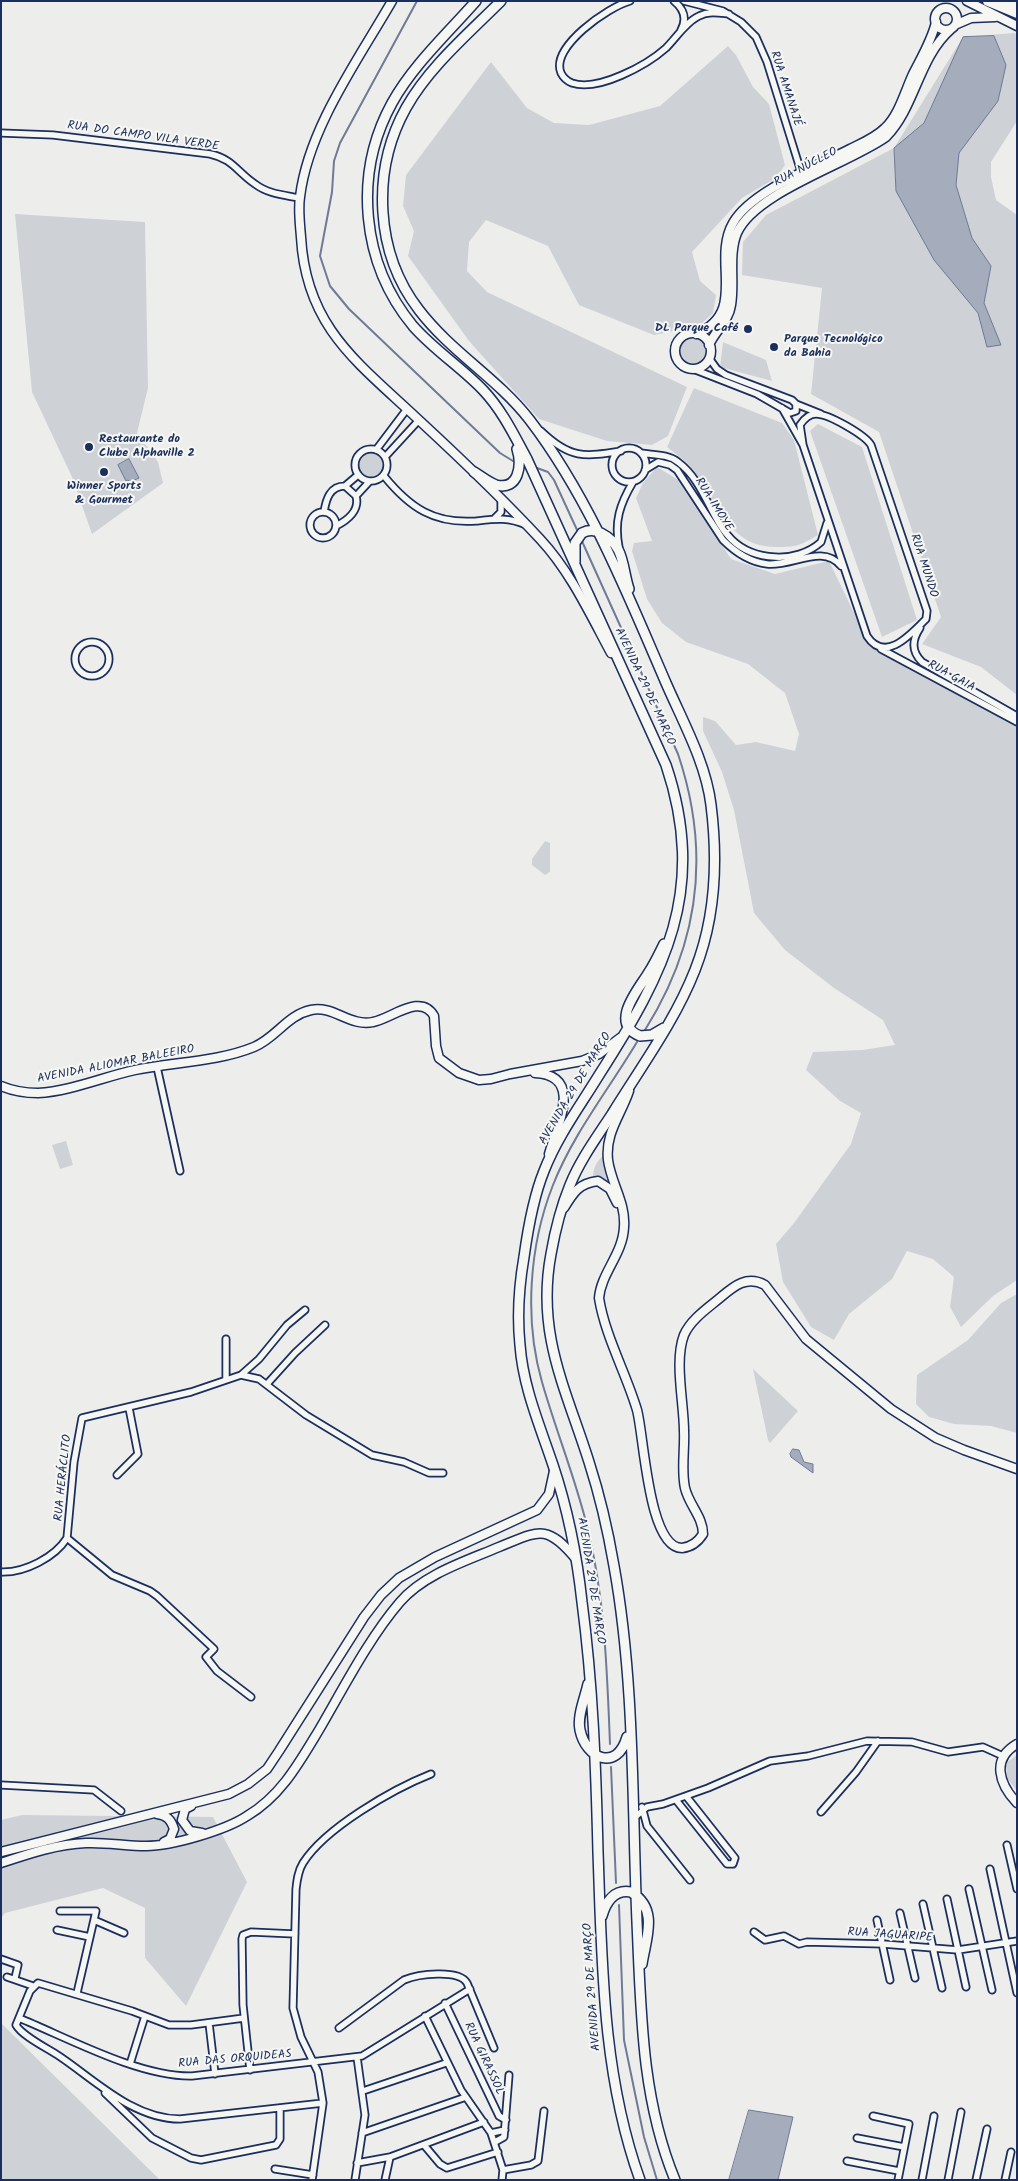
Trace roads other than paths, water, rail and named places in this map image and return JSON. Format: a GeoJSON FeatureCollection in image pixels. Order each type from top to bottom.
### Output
{"type":"FeatureCollection","features":[{"type":"Feature","properties":{"kind":"highway"},"geometry":{"type":"LineString","coordinates":[[988,1],[1017,13]]}},
{"type":"Feature","properties":{"kind":"highway"},"geometry":{"type":"LineString","coordinates":[[1007,1],[1017,6]]}},
{"type":"Feature","properties":{"kind":"main road"},"geometry":{"type":"LineString","coordinates":[[392,1],[322,126],[311,152],[299,198],[303,262],[313,298],[333,335],[346,352],[474,472],[540,539],[571,580],[630,687]]}},
{"type":"Feature","properties":{"kind":"main road","name":"AVENIDA 29 DE MARÇO"},"geometry":{"type":"LineString","coordinates":[[476,1],[425,59],[393,101],[381,124],[371,160],[366,192],[369,228],[382,273],[399,305],[414,327],[483,390],[511,427],[666,765],[677,803],[682,870],[675,925],[654,983],[563,1133],[544,1170],[534,1204],[524,1256],[519,1331],[521,1357],[528,1389],[554,1466],[567,1514],[576,1559],[590,1671],[606,2028],[624,2127],[640,2180]]}},
{"type":"Feature","properties":{"kind":"main road","name":"AVENIDA 29 DE MARÇO"},"geometry":{"type":"LineString","coordinates":[[501,1],[436,68],[407,106],[396,128],[384,174],[382,198],[391,256],[408,293],[432,325],[502,388],[528,418],[555,456],[645,634],[696,750],[711,800],[715,848],[715,880],[706,936],[694,973],[666,1027],[574,1176],[560,1214],[548,1275],[548,1331],[554,1359],[598,1491],[611,1548],[622,1624],[629,1729],[643,2044],[651,2103],[660,2139],[676,2180]]}},
{"type":"Feature","properties":{"kind":"main road"},"geometry":{"type":"LineString","coordinates":[[935,1],[936,22],[940,28],[954,27],[956,13],[951,8],[943,7],[937,12]]}},
{"type":"Feature","properties":{"kind":"main road"},"geometry":{"type":"LineString","coordinates":[[968,1],[1017,26]]}},
{"type":"Feature","properties":{"kind":"main road","name":"RUA NÚCLEO"},"geometry":{"type":"LineString","coordinates":[[696,334],[713,324],[722,312],[726,293],[728,240],[732,225],[737,217],[755,199],[803,178],[886,137],[898,122],[934,46],[954,27],[979,16],[1007,20]]}},
{"type":"Feature","properties":{"kind":"main road","name":"RUA NÚCLEO"},"geometry":{"type":"LineString","coordinates":[[709,344],[729,314],[732,296],[734,242],[744,221],[762,204],[886,127],[894,115],[931,37],[936,22]]}},
{"type":"Feature","properties":{"kind":"main road"},"geometry":{"type":"LineString","coordinates":[[696,334],[709,344],[709,358],[703,366],[693,369],[680,364],[675,348],[684,336],[696,334]]}},
{"type":"Feature","properties":{"kind":"main road"},"geometry":{"type":"LineString","coordinates":[[474,472],[495,484],[506,485],[516,480],[520,472],[520,458],[511,427]]}},
{"type":"Feature","properties":{"kind":"main road"},"geometry":{"type":"LineString","coordinates":[[577,572],[574,549],[577,539],[582,533],[594,531],[609,537],[619,549],[628,587],[645,634]]}},
{"type":"Feature","properties":{"kind":"main road"},"geometry":{"type":"LineString","coordinates":[[666,1027],[646,1037],[626,1031],[626,1014],[630,999],[651,969],[675,925]]}},
{"type":"Feature","properties":{"kind":"main road","name":"AVENIDA ALIOMAR BALEEIRO"},"geometry":{"type":"LineString","coordinates":[[1,1086],[21,1092],[40,1093],[137,1070],[158,1068],[255,1047],[264,1042],[292,1017],[310,1010],[326,1011],[362,1024],[380,1021],[415,1006],[427,1009],[434,1016],[437,1052],[443,1064],[459,1073],[479,1080],[544,1074],[554,1079],[562,1090],[564,1106],[544,1170]]}},
{"type":"Feature","properties":{"kind":"main road","name":"AVENIDA ALIOMAR BALEEIRO"},"geometry":{"type":"LineString","coordinates":[[498,1078],[582,1061],[599,1054],[626,1031]]}},
{"type":"Feature","properties":{"kind":"main road"},"geometry":{"type":"LineString","coordinates":[[632,1082],[611,1131],[608,1146],[608,1161],[624,1216],[623,1239],[616,1259],[602,1284],[599,1298],[637,1411],[648,1483],[664,1537],[674,1546],[689,1546],[700,1540],[703,1534],[703,1527],[688,1496],[684,1478],[684,1416],[680,1355],[683,1337],[696,1318],[731,1288],[746,1281],[755,1280],[765,1285],[806,1339],[869,1393],[904,1418],[957,1447],[1017,1469]]}},
{"type":"Feature","properties":{"kind":"main road"},"geometry":{"type":"LineString","coordinates":[[560,1214],[572,1194],[582,1184],[598,1181],[610,1189],[617,1204],[623,1239]]}},
{"type":"Feature","properties":{"kind":"main road"},"geometry":{"type":"LineString","coordinates":[[1,1852],[197,1803],[229,1794],[248,1784],[267,1769],[336,1664],[364,1617],[387,1589],[399,1578],[435,1557],[537,1510],[550,1492],[554,1466]]}},
{"type":"Feature","properties":{"kind":"main road"},"geometry":{"type":"LineString","coordinates":[[1,1863],[58,1847],[86,1843],[155,1845],[205,1834],[245,1818],[264,1806],[281,1789],[401,1601],[427,1581],[447,1569],[529,1535],[545,1532],[560,1540],[576,1559]]}},
{"type":"Feature","properties":{"kind":"main road"},"geometry":{"type":"LineString","coordinates":[[590,1671],[579,1725],[583,1740],[594,1754],[605,1758],[616,1756],[624,1746],[629,1729]]}},
{"type":"Feature","properties":{"kind":"main road"},"geometry":{"type":"LineString","coordinates":[[1017,1744],[1002,1756],[1000,1762],[1000,1773],[1007,1790],[1017,1803]]}},
{"type":"Feature","properties":{"kind":"main road"},"geometry":{"type":"LineString","coordinates":[[197,1803],[185,1809],[182,1820],[190,1831],[205,1834]]}},
{"type":"Feature","properties":{"kind":"main road"},"geometry":{"type":"LineString","coordinates":[[152,1813],[163,1814],[169,1819],[174,1829],[170,1839],[155,1845]]}},
{"type":"Feature","properties":{"kind":"main road"},"geometry":{"type":"LineString","coordinates":[[601,1920],[604,1908],[613,1896],[622,1891],[635,1894],[646,1909],[650,1923],[639,1984]]}},
{"type":"Feature","properties":{"kind":"street"},"geometry":{"type":"LineString","coordinates":[[630,1],[604,13],[578,35],[561,54],[558,64],[566,80],[575,84],[586,84],[620,75],[651,60],[701,15],[712,13],[729,14]]}},
{"type":"Feature","properties":{"kind":"street"},"geometry":{"type":"LineString","coordinates":[[674,1],[680,7],[684,18],[683,26],[676,38]]}},
{"type":"Feature","properties":{"kind":"street","name":"RUA AMANAJÉ"},"geometry":{"type":"LineString","coordinates":[[684,1],[711,6],[729,14],[749,29],[760,44],[803,178]]}},
{"type":"Feature","properties":{"kind":"street","name":"RUA DO CAMPO VILA VERDE"},"geometry":{"type":"LineString","coordinates":[[1,133],[53,135],[210,154],[231,162],[261,188],[277,194],[299,198]]}},
{"type":"Feature","properties":{"kind":"street","name":"RUA MUNDO"},"geometry":{"type":"LineString","coordinates":[[709,358],[717,369],[726,375],[822,415],[866,438],[872,445],[924,602],[926,619]]}},
{"type":"Feature","properties":{"kind":"street"},"geometry":{"type":"LineString","coordinates":[[693,369],[757,394],[794,413],[796,404]]}},
{"type":"Feature","properties":{"kind":"street"},"geometry":{"type":"LineString","coordinates":[[782,408],[803,445]]}},
{"type":"Feature","properties":{"kind":"street"},"geometry":{"type":"LineString","coordinates":[[376,450],[407,409]]}},
{"type":"Feature","properties":{"kind":"street"},"geometry":{"type":"LineString","coordinates":[[822,415],[812,415],[800,424],[803,445],[866,636],[877,646],[887,648],[896,645],[926,619]]}},
{"type":"Feature","properties":{"kind":"street"},"geometry":{"type":"LineString","coordinates":[[528,418],[562,449],[576,454],[595,456],[631,448],[641,453],[646,461],[645,470],[640,478],[633,482],[618,512],[616,524],[619,549]]}},
{"type":"Feature","properties":{"kind":"street"},"geometry":{"type":"LineString","coordinates":[[385,457],[419,420]]}},
{"type":"Feature","properties":{"kind":"street"},"geometry":{"type":"LineString","coordinates":[[356,496],[369,482],[384,476],[387,467],[385,457],[376,450],[366,450],[358,456],[355,465],[358,475],[369,482]]}},
{"type":"Feature","properties":{"kind":"street"},"geometry":{"type":"LineString","coordinates":[[621,451],[614,459],[614,470],[620,478],[633,482]]}},
{"type":"Feature","properties":{"kind":"street","name":"RUA IMOYE"},"geometry":{"type":"LineString","coordinates":[[641,453],[664,456],[679,462],[688,472],[723,530],[740,546],[756,554],[780,558],[810,550],[823,538],[827,518]]}},
{"type":"Feature","properties":{"kind":"street","name":"RUA IMOYE"},"geometry":{"type":"LineString","coordinates":[[645,470],[658,462],[670,465],[677,470],[718,534],[732,549],[743,556],[762,563],[781,565],[815,556],[828,556],[838,562],[846,575]]}},
{"type":"Feature","properties":{"kind":"street"},"geometry":{"type":"LineString","coordinates":[[324,512],[334,518],[336,526],[334,532],[328,537],[320,537],[313,533],[310,525],[313,517],[324,512],[330,493],[339,486],[345,486],[358,475]]}},
{"type":"Feature","properties":{"kind":"street"},"geometry":{"type":"LineString","coordinates":[[384,476],[403,496],[432,517],[461,522],[508,518],[526,525]]}},
{"type":"Feature","properties":{"kind":"street"},"geometry":{"type":"LineString","coordinates":[[336,526],[347,519],[357,504],[356,496],[345,486]]}},
{"type":"Feature","properties":{"kind":"street"},"geometry":{"type":"LineString","coordinates":[[493,519],[501,512],[501,500]]}},
{"type":"Feature","properties":{"kind":"street","name":"RUA GAIA"},"geometry":{"type":"LineString","coordinates":[[926,619],[914,639],[914,648],[918,658],[928,666],[1017,716]]}},
{"type":"Feature","properties":{"kind":"street"},"geometry":{"type":"LineString","coordinates":[[93,642],[102,645],[106,650],[109,660],[105,670],[100,674],[90,676],[80,671],[76,662],[80,647],[93,642]]}},
{"type":"Feature","properties":{"kind":"street","name":"RUA GAIA"},"geometry":{"type":"LineString","coordinates":[[877,646],[1017,722]]}},
{"type":"Feature","properties":{"kind":"street"},"geometry":{"type":"LineString","coordinates":[[158,1068],[180,1171]]}},
{"type":"Feature","properties":{"kind":"street"},"geometry":{"type":"LineString","coordinates":[[241,1375],[259,1359],[287,1325],[305,1310]]}},
{"type":"Feature","properties":{"kind":"street"},"geometry":{"type":"LineString","coordinates":[[267,1384],[295,1353],[325,1325]]}},
{"type":"Feature","properties":{"kind":"street"},"geometry":{"type":"LineString","coordinates":[[226,1339],[226,1380]]}},
{"type":"Feature","properties":{"kind":"street"},"geometry":{"type":"LineString","coordinates":[[241,1375],[253,1377],[267,1384],[306,1415],[372,1455],[404,1462],[429,1474],[443,1473]]}},
{"type":"Feature","properties":{"kind":"street","name":"RUA HERÁCLITO"},"geometry":{"type":"LineString","coordinates":[[1,1572],[16,1571],[40,1561],[62,1545],[67,1538],[71,1484],[81,1421],[86,1416],[129,1408],[191,1392],[241,1375]]}},
{"type":"Feature","properties":{"kind":"street"},"geometry":{"type":"LineString","coordinates":[[118,1475],[138,1454],[129,1408]]}},
{"type":"Feature","properties":{"kind":"street"},"geometry":{"type":"LineString","coordinates":[[67,1538],[112,1575],[150,1591],[214,1649],[206,1657],[211,1664],[226,1679],[251,1697]]}},
{"type":"Feature","properties":{"kind":"street"},"geometry":{"type":"LineString","coordinates":[[632,1820],[644,1807],[676,1800],[770,1761],[878,1741],[912,1742],[948,1752],[982,1747],[1002,1756]]}},
{"type":"Feature","properties":{"kind":"street"},"geometry":{"type":"LineString","coordinates":[[821,1812],[856,1772],[878,1741]]}},
{"type":"Feature","properties":{"kind":"street"},"geometry":{"type":"LineString","coordinates":[[275,2169],[313,2177],[324,2103],[318,2072],[297,2025],[293,2008],[297,1879],[302,1863],[336,1830],[376,1802],[431,1774]]}},
{"type":"Feature","properties":{"kind":"street"},"geometry":{"type":"LineString","coordinates":[[1,1785],[94,1790],[121,1812]]}},
{"type":"Feature","properties":{"kind":"street"},"geometry":{"type":"LineString","coordinates":[[631,1788],[644,1807],[648,1826],[690,1880]]}},
{"type":"Feature","properties":{"kind":"street"},"geometry":{"type":"LineString","coordinates":[[676,1800],[727,1864],[733,1864],[735,1858],[686,1796]]}},
{"type":"Feature","properties":{"kind":"street"},"geometry":{"type":"LineString","coordinates":[[1007,1845],[1017,1889]]}},
{"type":"Feature","properties":{"kind":"street"},"geometry":{"type":"LineString","coordinates":[[990,1869],[1017,1993]]}},
{"type":"Feature","properties":{"kind":"street"},"geometry":{"type":"LineString","coordinates":[[969,1888],[992,1990]]}},
{"type":"Feature","properties":{"kind":"street"},"geometry":{"type":"LineString","coordinates":[[947,1899],[966,1987]]}},
{"type":"Feature","properties":{"kind":"street"},"geometry":{"type":"LineString","coordinates":[[923,1904],[942,1988]]}},
{"type":"Feature","properties":{"kind":"street"},"geometry":{"type":"LineString","coordinates":[[60,1911],[96,1911],[77,1993]]}},
{"type":"Feature","properties":{"kind":"street"},"geometry":{"type":"LineString","coordinates":[[900,1913],[915,1978]]}},
{"type":"Feature","properties":{"kind":"street"},"geometry":{"type":"LineString","coordinates":[[94,1920],[124,1933]]}},
{"type":"Feature","properties":{"kind":"street"},"geometry":{"type":"LineString","coordinates":[[877,1920],[890,1980]]}},
{"type":"Feature","properties":{"kind":"street"},"geometry":{"type":"LineString","coordinates":[[57,1930],[90,1937]]}},
{"type":"Feature","properties":{"kind":"street"},"geometry":{"type":"LineString","coordinates":[[250,2070],[244,2018],[241,1943],[243,1935],[251,1932],[295,1934]]}},
{"type":"Feature","properties":{"kind":"street","name":"RUA JAGUARIPE"},"geometry":{"type":"LineString","coordinates":[[754,1932],[765,1940],[778,1936],[788,1937],[799,1944],[806,1942],[883,1944],[958,1950],[982,1948],[1017,1941]]}},
{"type":"Feature","properties":{"kind":"street"},"geometry":{"type":"LineString","coordinates":[[1,1959],[18,1966],[15,1978]]}},
{"type":"Feature","properties":{"kind":"street"},"geometry":{"type":"LineString","coordinates":[[339,2028],[392,1987],[409,1978],[458,1975],[465,1979],[470,1989],[494,2048]]}},
{"type":"Feature","properties":{"kind":"street"},"geometry":{"type":"LineString","coordinates":[[7,1976],[33,1986]]}},
{"type":"Feature","properties":{"kind":"street"},"geometry":{"type":"LineString","coordinates":[[244,2018],[208,2023],[169,2025],[77,1993],[38,1983],[33,1986],[23,2002],[16,2027],[97,2085],[138,2108],[173,2119],[324,2103]]}},
{"type":"Feature","properties":{"kind":"street"},"geometry":{"type":"LineString","coordinates":[[354,2180],[365,2115],[357,2058],[369,2053],[445,2003],[470,1989]]}},
{"type":"Feature","properties":{"kind":"street","name":"RUA GIRASSOL"},"geometry":{"type":"LineString","coordinates":[[445,2003],[499,2116],[506,2120]]}},
{"type":"Feature","properties":{"kind":"street"},"geometry":{"type":"LineString","coordinates":[[130,2064],[145,2016]]}},
{"type":"Feature","properties":{"kind":"street"},"geometry":{"type":"LineString","coordinates":[[425,2016],[446,2063],[466,2097],[491,2133],[503,2170],[502,2180]]}},
{"type":"Feature","properties":{"kind":"street","name":"RUA DAS ORQUIDEAS"},"geometry":{"type":"LineString","coordinates":[[19,2018],[130,2064],[174,2075],[214,2074],[357,2058]]}},
{"type":"Feature","properties":{"kind":"street"},"geometry":{"type":"LineString","coordinates":[[208,2023],[214,2074]]}},
{"type":"Feature","properties":{"kind":"street"},"geometry":{"type":"LineString","coordinates":[[363,2091],[446,2063]]}},
{"type":"Feature","properties":{"kind":"street"},"geometry":{"type":"LineString","coordinates":[[495,2142],[502,2139],[505,2130],[509,2075]]}},
{"type":"Feature","properties":{"kind":"street"},"geometry":{"type":"LineString","coordinates":[[97,2085],[152,2138],[178,2154],[197,2160],[276,2145],[280,2139],[280,2108]]}},
{"type":"Feature","properties":{"kind":"street"},"geometry":{"type":"LineString","coordinates":[[362,2133],[466,2097]]}},
{"type":"Feature","properties":{"kind":"street"},"geometry":{"type":"LineString","coordinates":[[503,2170],[531,2165],[540,2159],[544,2111]]}},
{"type":"Feature","properties":{"kind":"street"},"geometry":{"type":"LineString","coordinates":[[948,2180],[962,2112]]}},
{"type":"Feature","properties":{"kind":"street"},"geometry":{"type":"LineString","coordinates":[[873,2116],[909,2124],[898,2180]]}},
{"type":"Feature","properties":{"kind":"street"},"geometry":{"type":"LineString","coordinates":[[922,2180],[934,2116]]}},
{"type":"Feature","properties":{"kind":"street"},"geometry":{"type":"LineString","coordinates":[[357,2163],[390,2157],[484,2122]]}},
{"type":"Feature","properties":{"kind":"street"},"geometry":{"type":"LineString","coordinates":[[976,2180],[987,2129]]}},
{"type":"Feature","properties":{"kind":"street"},"geometry":{"type":"LineString","coordinates":[[491,2133],[505,2130]]}},
{"type":"Feature","properties":{"kind":"street"},"geometry":{"type":"LineString","coordinates":[[857,2138],[904,2147]]}},
{"type":"Feature","properties":{"kind":"street"},"geometry":{"type":"LineString","coordinates":[[424,2145],[440,2164],[447,2168],[498,2152]]}},
{"type":"Feature","properties":{"kind":"street"},"geometry":{"type":"LineString","coordinates":[[1005,2180],[1011,2152]]}},
{"type":"Feature","properties":{"kind":"street"},"geometry":{"type":"LineString","coordinates":[[385,2180],[390,2157]]}},
{"type":"Feature","properties":{"kind":"street"},"geometry":{"type":"LineString","coordinates":[[847,2161],[899,2171]]}},
{"type":"Feature","properties":{"kind":"water"},"geometry":{"type":"Polygon","coordinates":[[[994,36],[1006,65],[998,101],[959,153],[956,185],[972,238],[991,266],[984,303],[1001,345],[987,347],[978,313],[934,260],[896,191],[894,148],[924,123],[963,37],[994,36]]]}},
{"type":"Feature","properties":{"kind":"water"},"geometry":{"type":"Polygon","coordinates":[[[129,459],[139,478],[130,482],[126,481],[118,465],[129,459]]]}},
{"type":"Feature","properties":{"kind":"water"},"geometry":{"type":"Polygon","coordinates":[[[793,1449],[799,1450],[804,1462],[813,1464],[813,1473],[791,1457],[790,1454],[793,1449]]]}},
{"type":"Feature","properties":{"kind":"water"},"geometry":{"type":"Polygon","coordinates":[[[749,2110],[793,2117],[778,2180],[729,2180],[749,2110]]]}},
{"type":"Feature","properties":{"kind":"waterway"},"geometry":{"type":"LineString","coordinates":[[417,1],[340,143],[334,161],[332,192],[320,256],[330,286],[349,309],[500,453],[513,461]]}},
{"type":"Feature","properties":{"kind":"waterway"},"geometry":{"type":"LineString","coordinates":[[537,468],[548,472],[554,480],[578,532]]}},
{"type":"Feature","properties":{"kind":"waterway"},"geometry":{"type":"LineString","coordinates":[[581,539],[678,754],[688,790],[694,826],[697,861],[694,896],[688,930],[678,964],[664,997],[645,1030]]}},
{"type":"Feature","properties":{"kind":"waterway"},"geometry":{"type":"LineString","coordinates":[[610,1744],[604,1634],[598,1580],[582,1508],[547,1400],[536,1358],[531,1309],[534,1258],[545,1208],[553,1185],[581,1130],[637,1042]]}},
{"type":"Feature","properties":{"kind":"waterway"},"geometry":{"type":"LineString","coordinates":[[611,1767],[616,1883]]}},
{"type":"Feature","properties":{"kind":"waterway"},"geometry":{"type":"LineString","coordinates":[[619,1905],[624,2040],[644,2137],[657,2180]]}},
{"type":"Feature","properties":{"kind":"place","name":"DL Parque Café"},"geometry":{"type":"Point","coordinates":[748,329]}},
{"type":"Feature","properties":{"kind":"place","name":"Parque Tecnológico da Bahia"},"geometry":{"type":"Point","coordinates":[774,347]}},
{"type":"Feature","properties":{"kind":"place","name":"Restaurante do Clube Alphaville 2"},"geometry":{"type":"Point","coordinates":[89,447]}},
{"type":"Feature","properties":{"kind":"place","name":"Winner Sports & Gourmet"},"geometry":{"type":"Point","coordinates":[104,472]}}]}
